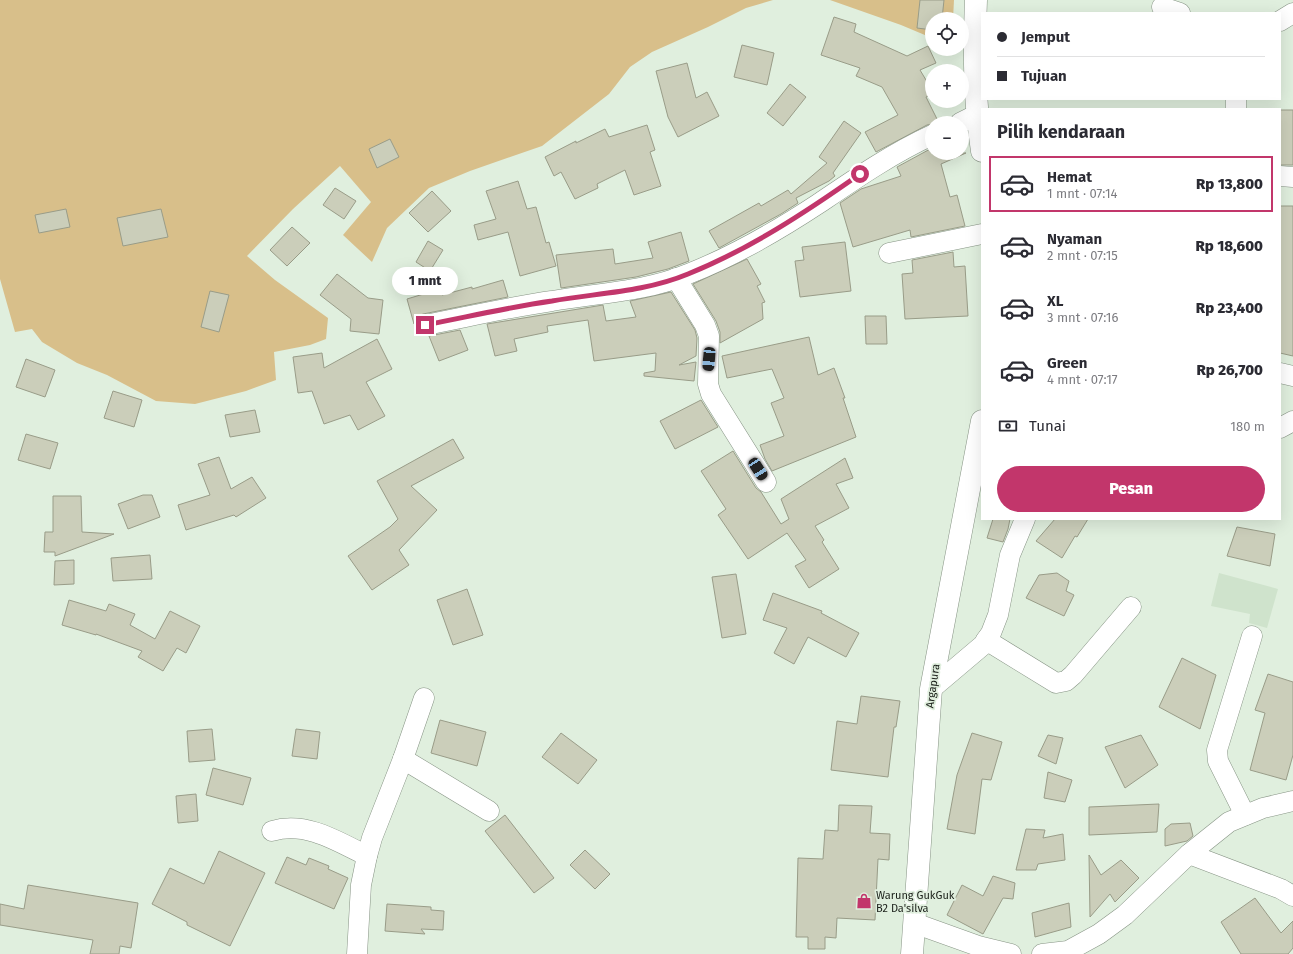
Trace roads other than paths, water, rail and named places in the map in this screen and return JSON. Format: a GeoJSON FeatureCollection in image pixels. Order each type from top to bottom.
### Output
{"type":"FeatureCollection","features":[{"type":"Feature","properties":{"kind":"highway"},"geometry":{"type":"LineString","coordinates":[[968,116],[974,56],[976,0]]}},
{"type":"Feature","properties":{"kind":"highway"},"geometry":{"type":"LineString","coordinates":[[969,121],[981,149]]}},
{"type":"Feature","properties":{"kind":"highway","name":"Argapura"},"geometry":{"type":"LineString","coordinates":[[912,954],[931,688],[981,426]]}},
{"type":"Feature","properties":{"kind":"street"},"geometry":{"type":"LineString","coordinates":[[1281,20],[1293,13]]}},
{"type":"Feature","properties":{"kind":"street"},"geometry":{"type":"LineString","coordinates":[[425,325],[552,300],[648,286],[688,275],[761,240],[818,204],[860,174],[925,138]]}},
{"type":"Feature","properties":{"kind":"street"},"geometry":{"type":"LineString","coordinates":[[1281,176],[1293,177]]}},
{"type":"Feature","properties":{"kind":"street"},"geometry":{"type":"LineString","coordinates":[[889,253],[981,234]]}},
{"type":"Feature","properties":{"kind":"street"},"geometry":{"type":"LineString","coordinates":[[676,278],[705,325],[709,336],[708,384],[711,394],[766,482]]}},
{"type":"Feature","properties":{"kind":"street"},"geometry":{"type":"LineString","coordinates":[[1281,373],[1293,376]]}},
{"type":"Feature","properties":{"kind":"street"},"geometry":{"type":"LineString","coordinates":[[1281,427],[1293,421]]}},
{"type":"Feature","properties":{"kind":"street"},"geometry":{"type":"LineString","coordinates":[[931,688],[983,645],[991,633],[998,614],[1010,555],[1025,520]]}},
{"type":"Feature","properties":{"kind":"street"},"geometry":{"type":"LineString","coordinates":[[986,640],[1056,683],[1066,681],[1073,675],[1131,606]]}},
{"type":"Feature","properties":{"kind":"street"},"geometry":{"type":"LineString","coordinates":[[1245,816],[1218,761],[1217,750],[1252,636]]}},
{"type":"Feature","properties":{"kind":"street"},"geometry":{"type":"LineString","coordinates":[[357,954],[361,885],[367,856],[372,838],[403,759],[424,698]]}},
{"type":"Feature","properties":{"kind":"street"},"geometry":{"type":"LineString","coordinates":[[403,759],[489,812]]}},
{"type":"Feature","properties":{"kind":"street"},"geometry":{"type":"LineString","coordinates":[[1042,954],[1068,951],[1099,934],[1125,914],[1189,854],[1229,822],[1264,808],[1293,801]]}},
{"type":"Feature","properties":{"kind":"street"},"geometry":{"type":"LineString","coordinates":[[272,831],[284,828],[304,829],[321,834],[367,856]]}},
{"type":"Feature","properties":{"kind":"street"},"geometry":{"type":"LineString","coordinates":[[1189,854],[1281,889],[1293,896]]}},
{"type":"Feature","properties":{"kind":"street"},"geometry":{"type":"LineString","coordinates":[[914,922],[978,946],[1011,954]]}},
{"type":"Feature","properties":{"kind":"place","name":"Warung GukGuk B2 Da'silva"},"geometry":{"type":"Point","coordinates":[864,901]}}]}
